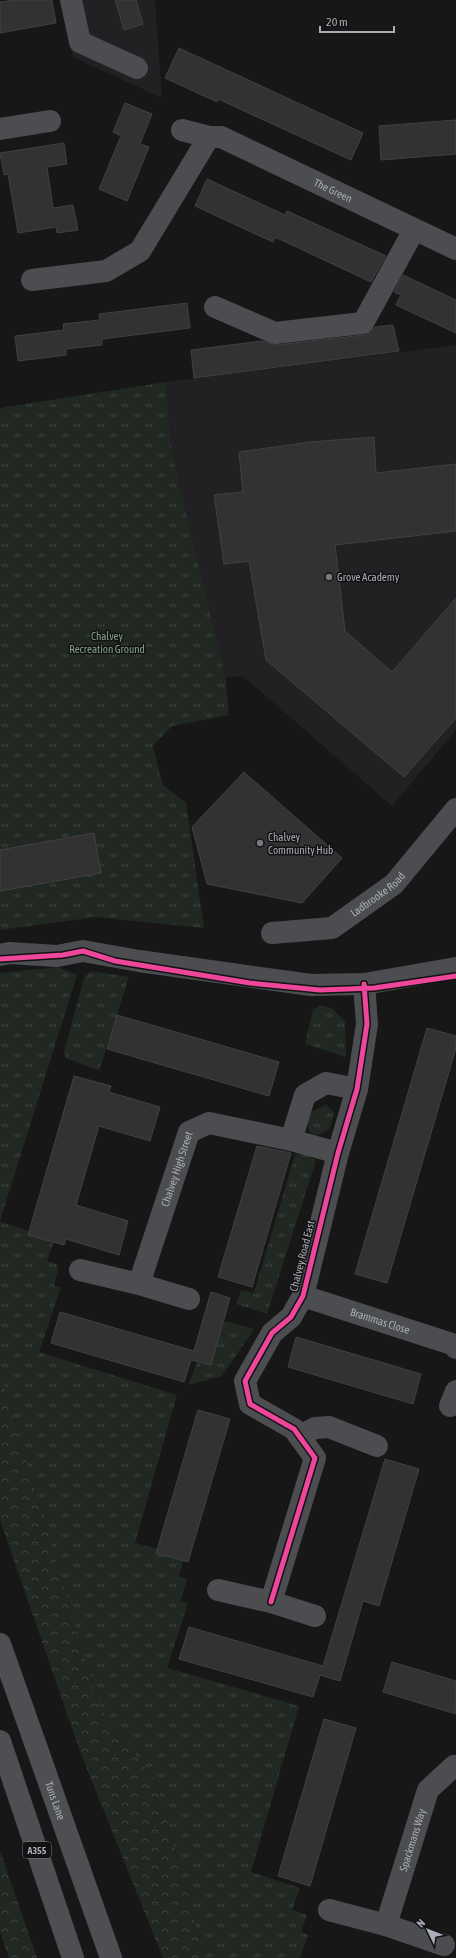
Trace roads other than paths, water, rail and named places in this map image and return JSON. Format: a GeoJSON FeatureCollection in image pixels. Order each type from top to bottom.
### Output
{"type":"FeatureCollection","features":[{"type":"Feature","properties":{"kind":"main road","name":"Tuns Lane"},"geometry":{"type":"LineString","coordinates":[[0,1644],[111,1958]]}},
{"type":"Feature","properties":{"kind":"main road","name":"A355"},"geometry":{"type":"LineString","coordinates":[[0,1741],[73,1958]]}},
{"type":"Feature","properties":{"kind":"street"},"geometry":{"type":"LineString","coordinates":[[71,0],[80,42],[136,68]]}},
{"type":"Feature","properties":{"kind":"street"},"geometry":{"type":"LineString","coordinates":[[0,130],[50,121]]}},
{"type":"Feature","properties":{"kind":"street","name":"The Green"},"geometry":{"type":"LineString","coordinates":[[182,130],[209,137],[221,137],[456,249]]}},
{"type":"Feature","properties":{"kind":"street"},"geometry":{"type":"LineString","coordinates":[[31,279],[106,272],[140,250],[209,137]]}},
{"type":"Feature","properties":{"kind":"street"},"geometry":{"type":"LineString","coordinates":[[215,307],[274,333],[363,324],[414,230]]}},
{"type":"Feature","properties":{"kind":"street","name":"Ladbrooke Road"},"geometry":{"type":"LineString","coordinates":[[272,933],[332,928],[394,884],[456,808]]}},
{"type":"Feature","properties":{"kind":"street"},"geometry":{"type":"LineString","coordinates":[[0,955],[9,953],[56,956],[83,951],[139,961],[311,985],[364,984],[456,968]]}},
{"type":"Feature","properties":{"kind":"street","name":"Chalvey Road East"},"geometry":{"type":"LineString","coordinates":[[271,1602],[315,1458],[294,1429],[250,1404],[245,1381],[272,1333],[291,1317],[303,1296],[338,1153],[357,1089],[367,1024],[364,984]]}},
{"type":"Feature","properties":{"kind":"street"},"geometry":{"type":"LineString","coordinates":[[338,1153],[291,1140],[305,1095],[326,1083],[357,1089]]}},
{"type":"Feature","properties":{"kind":"street","name":"Chalvey High Street"},"geometry":{"type":"LineString","coordinates":[[139,1284],[189,1132],[209,1123],[291,1140]]}},
{"type":"Feature","properties":{"kind":"street"},"geometry":{"type":"LineString","coordinates":[[80,1270],[139,1284],[189,1299]]}},
{"type":"Feature","properties":{"kind":"street","name":"Brammas Close"},"geometry":{"type":"LineString","coordinates":[[303,1296],[420,1333],[455,1345],[456,1348]]}},
{"type":"Feature","properties":{"kind":"street"},"geometry":{"type":"LineString","coordinates":[[299,1436],[315,1428],[330,1428],[377,1446]]}},
{"type":"Feature","properties":{"kind":"street"},"geometry":{"type":"LineString","coordinates":[[218,1590],[271,1602],[315,1616]]}},
{"type":"Feature","properties":{"kind":"street","name":"Spackmans Way"},"geometry":{"type":"LineString","coordinates":[[386,1925],[428,1790],[454,1766],[456,1767]]}},
{"type":"Feature","properties":{"kind":"street"},"geometry":{"type":"LineString","coordinates":[[329,1910],[386,1925],[444,1945]]}},
{"type":"Feature","properties":{"kind":"place","name":"Grove Academy"},"geometry":{"type":"Point","coordinates":[329,577]}},
{"type":"Feature","properties":{"kind":"place","name":"Chalvey Community Hub"},"geometry":{"type":"Point","coordinates":[260,843]}},
{"type":"Feature","properties":{"kind":"park label","name":"Chalvey Recreation Ground"},"geometry":{"type":"Point","coordinates":[107,642]}}]}
